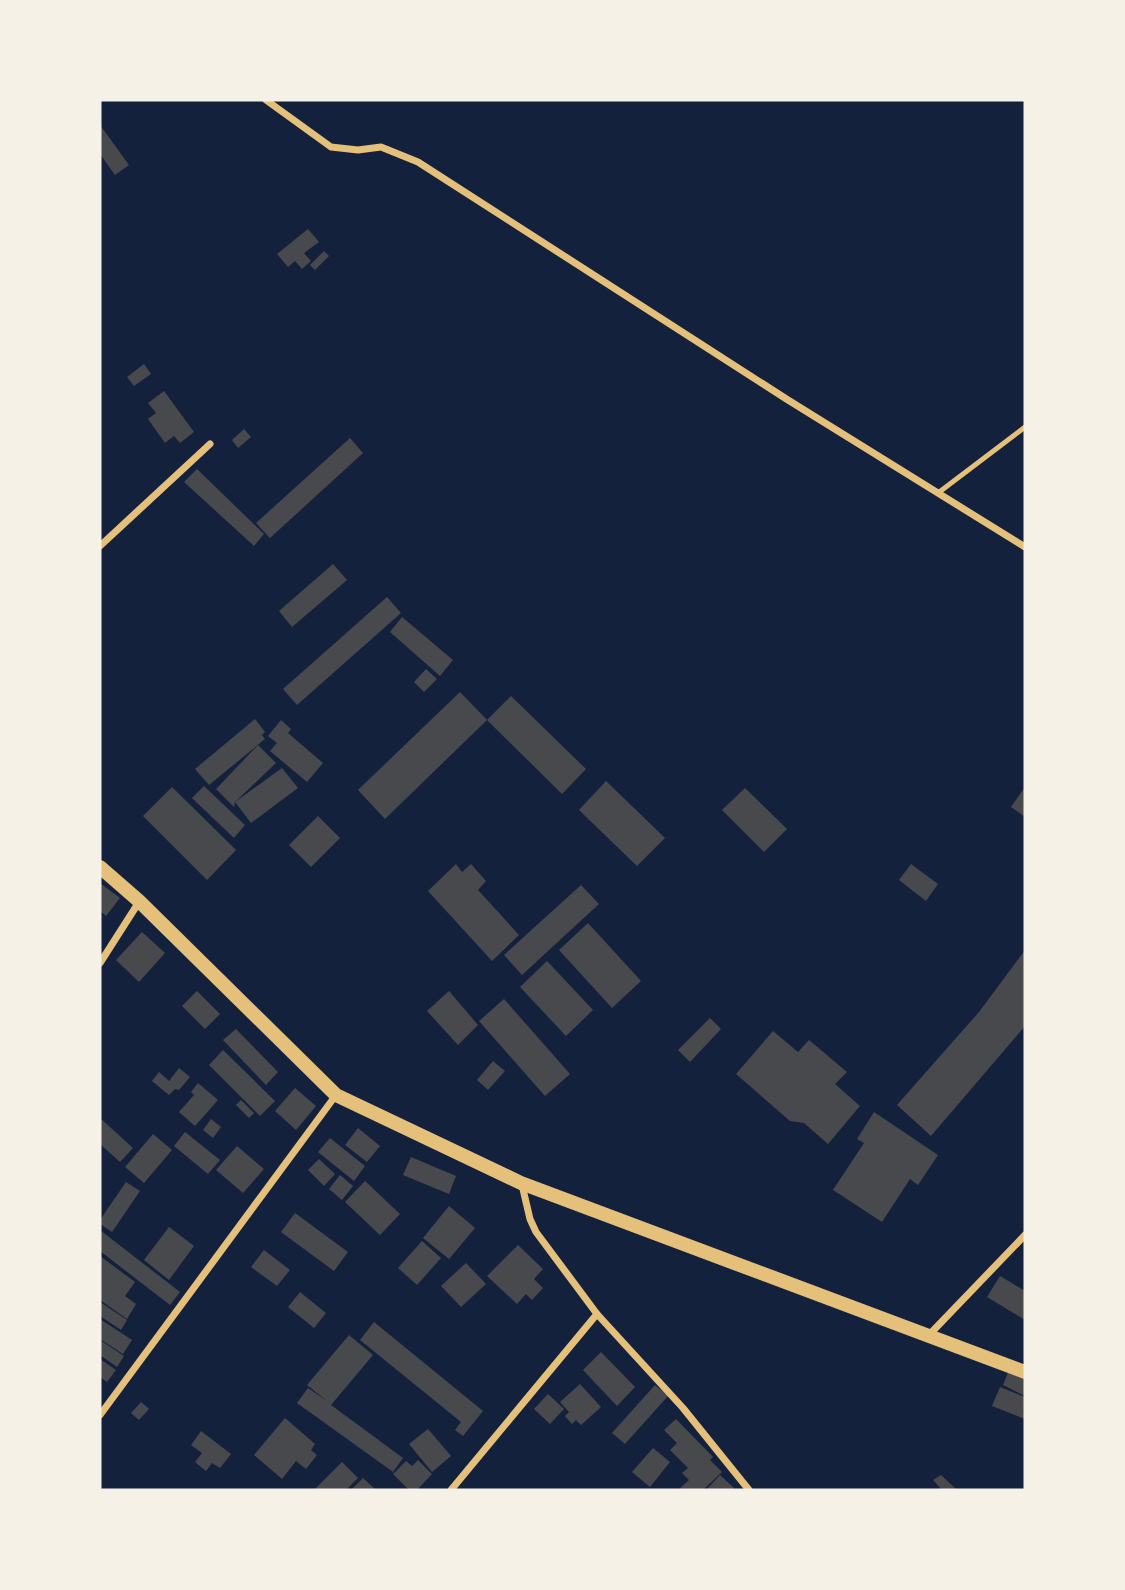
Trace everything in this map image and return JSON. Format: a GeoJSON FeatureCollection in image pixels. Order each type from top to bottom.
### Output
{"type":"FeatureCollection","features":[{"type":"Feature","properties":{"kind":"main road"},"geometry":{"type":"LineString","coordinates":[[100,867],[139,901],[336,1095],[521,1183],[1025,1372]]}},
{"type":"Feature","properties":{"kind":"street"},"geometry":{"type":"LineString","coordinates":[[266,100],[331,148],[358,150],[381,147],[418,162],[788,400],[1025,547]]}},
{"type":"Feature","properties":{"kind":"street"},"geometry":{"type":"LineString","coordinates":[[100,546],[210,444]]}},
{"type":"Feature","properties":{"kind":"street"},"geometry":{"type":"LineString","coordinates":[[100,963],[139,901]]}},
{"type":"Feature","properties":{"kind":"street"},"geometry":{"type":"LineString","coordinates":[[100,1415],[336,1095]]}},
{"type":"Feature","properties":{"kind":"street"},"geometry":{"type":"LineString","coordinates":[[521,1183],[536,1232],[597,1314],[683,1408],[749,1490]]}},
{"type":"Feature","properties":{"kind":"street"},"geometry":{"type":"LineString","coordinates":[[928,1336],[1025,1235]]}},
{"type":"Feature","properties":{"kind":"street"},"geometry":{"type":"LineString","coordinates":[[451,1490],[597,1314]]}},
{"type":"Feature","properties":{"kind":"lane"},"geometry":{"type":"LineString","coordinates":[[939,493],[1025,428]]}},
{"type":"Feature","properties":{"kind":"building"},"geometry":{"type":"Polygon","coordinates":[[[100,125],[129,165],[115,175],[100,154],[100,125]]]}},
{"type":"Feature","properties":{"kind":"building"},"geometry":{"type":"Polygon","coordinates":[[[308,229],[319,242],[304,253],[311,261],[302,269],[295,261],[288,267],[277,254],[308,229]]]}},
{"type":"Feature","properties":{"kind":"building"},"geometry":{"type":"Polygon","coordinates":[[[324,251],[329,256],[315,270],[310,265],[324,251]]]}},
{"type":"Feature","properties":{"kind":"building"},"geometry":{"type":"Polygon","coordinates":[[[144,364],[151,374],[134,386],[127,377],[144,364]]]}},
{"type":"Feature","properties":{"kind":"building"},"geometry":{"type":"Polygon","coordinates":[[[164,391],[194,432],[180,443],[174,436],[165,443],[148,419],[156,413],[148,403],[164,391]]]}},
{"type":"Feature","properties":{"kind":"building"},"geometry":{"type":"Polygon","coordinates":[[[244,429],[251,437],[238,448],[232,440],[244,429]]]}},
{"type":"Feature","properties":{"kind":"building"},"geometry":{"type":"Polygon","coordinates":[[[350,438],[363,453],[270,538],[256,523],[350,438]]]}},
{"type":"Feature","properties":{"kind":"building"},"geometry":{"type":"Polygon","coordinates":[[[197,469],[264,534],[254,546],[184,482],[197,469]]]}},
{"type":"Feature","properties":{"kind":"building"},"geometry":{"type":"Polygon","coordinates":[[[333,564],[347,580],[292,627],[279,611],[333,564]]]}},
{"type":"Feature","properties":{"kind":"building"},"geometry":{"type":"Polygon","coordinates":[[[387,597],[401,613],[297,705],[283,689],[387,597]]]}},
{"type":"Feature","properties":{"kind":"building"},"geometry":{"type":"Polygon","coordinates":[[[402,617],[453,660],[440,676],[390,632],[402,617]]]}},
{"type":"Feature","properties":{"kind":"building"},"geometry":{"type":"Polygon","coordinates":[[[426,669],[437,679],[424,692],[414,682],[426,669]]]}},
{"type":"Feature","properties":{"kind":"building"},"geometry":{"type":"Polygon","coordinates":[[[460,692],[487,720],[385,819],[358,790],[460,692]]]}},
{"type":"Feature","properties":{"kind":"building"},"geometry":{"type":"Polygon","coordinates":[[[511,696],[586,769],[562,794],[487,720],[511,696]]]}},
{"type":"Feature","properties":{"kind":"building"},"geometry":{"type":"Polygon","coordinates":[[[255,719],[265,732],[262,735],[265,739],[209,785],[195,769],[255,719]]]}},
{"type":"Feature","properties":{"kind":"building"},"geometry":{"type":"Polygon","coordinates":[[[281,720],[291,729],[288,733],[323,763],[307,782],[270,751],[277,743],[268,736],[281,720]]]}},
{"type":"Feature","properties":{"kind":"building"},"geometry":{"type":"Polygon","coordinates":[[[258,745],[276,763],[235,802],[234,807],[216,789],[258,745]]]}},
{"type":"Feature","properties":{"kind":"building"},"geometry":{"type":"Polygon","coordinates":[[[282,768],[298,788],[251,823],[235,802],[282,768]]]}},
{"type":"Feature","properties":{"kind":"building"},"geometry":{"type":"Polygon","coordinates":[[[606,781],[665,838],[637,866],[579,810],[606,781]]]}},
{"type":"Feature","properties":{"kind":"building"},"geometry":{"type":"Polygon","coordinates":[[[204,786],[245,825],[234,838],[192,798],[204,786]]]}},
{"type":"Feature","properties":{"kind":"building"},"geometry":{"type":"Polygon","coordinates":[[[172,787],[236,850],[207,880],[143,816],[172,787]]]}},
{"type":"Feature","properties":{"kind":"building"},"geometry":{"type":"Polygon","coordinates":[[[1025,787],[1025,817],[1011,807],[1025,787]]]}},
{"type":"Feature","properties":{"kind":"building"},"geometry":{"type":"Polygon","coordinates":[[[745,788],[787,829],[764,852],[722,810],[745,788]]]}},
{"type":"Feature","properties":{"kind":"building"},"geometry":{"type":"Polygon","coordinates":[[[318,816],[340,838],[311,867],[289,845],[318,816]]]}},
{"type":"Feature","properties":{"kind":"building"},"geometry":{"type":"Polygon","coordinates":[[[456,864],[462,872],[471,864],[486,881],[478,890],[519,935],[492,961],[428,891],[456,864]]]}},
{"type":"Feature","properties":{"kind":"building"},"geometry":{"type":"Polygon","coordinates":[[[911,864],[938,884],[926,901],[899,880],[911,864]]]}},
{"type":"Feature","properties":{"kind":"building"},"geometry":{"type":"Polygon","coordinates":[[[100,883],[120,898],[106,916],[100,911],[100,883]]]}},
{"type":"Feature","properties":{"kind":"building"},"geometry":{"type":"Polygon","coordinates":[[[581,885],[599,904],[522,975],[504,955],[581,885]]]}},
{"type":"Feature","properties":{"kind":"building"},"geometry":{"type":"Polygon","coordinates":[[[588,923],[641,981],[612,1008],[559,950],[588,923]]]}},
{"type":"Feature","properties":{"kind":"building"},"geometry":{"type":"Polygon","coordinates":[[[142,932],[165,953],[139,982],[116,960],[142,932]]]}},
{"type":"Feature","properties":{"kind":"building"},"geometry":{"type":"Polygon","coordinates":[[[1025,950],[1025,1026],[931,1136],[897,1105],[979,1012],[1025,950]]]}},
{"type":"Feature","properties":{"kind":"building"},"geometry":{"type":"Polygon","coordinates":[[[547,961],[593,1010],[566,1036],[520,987],[547,961]]]}},
{"type":"Feature","properties":{"kind":"building"},"geometry":{"type":"Polygon","coordinates":[[[197,991],[220,1014],[205,1029],[182,1006],[197,991]]]}},
{"type":"Feature","properties":{"kind":"building"},"geometry":{"type":"Polygon","coordinates":[[[449,991],[478,1025],[458,1045],[427,1011],[449,991]]]}},
{"type":"Feature","properties":{"kind":"building"},"geometry":{"type":"Polygon","coordinates":[[[504,999],[570,1074],[545,1096],[479,1021],[504,999]]]}},
{"type":"Feature","properties":{"kind":"building"},"geometry":{"type":"Polygon","coordinates":[[[710,1018],[721,1029],[690,1062],[678,1050],[710,1018]]]}},
{"type":"Feature","properties":{"kind":"building"},"geometry":{"type":"Polygon","coordinates":[[[236,1029],[278,1072],[266,1085],[223,1040],[236,1029]]]}},
{"type":"Feature","properties":{"kind":"building"},"geometry":{"type":"Polygon","coordinates":[[[773,1031],[798,1052],[809,1040],[847,1072],[835,1084],[860,1106],[828,1144],[804,1123],[790,1121],[736,1074],[773,1031]]]}},
{"type":"Feature","properties":{"kind":"building"},"geometry":{"type":"Polygon","coordinates":[[[223,1050],[275,1101],[260,1116],[209,1065],[223,1050]]]}},
{"type":"Feature","properties":{"kind":"building"},"geometry":{"type":"Polygon","coordinates":[[[493,1061],[505,1071],[488,1090],[477,1080],[493,1061]]]}},
{"type":"Feature","properties":{"kind":"building"},"geometry":{"type":"Polygon","coordinates":[[[179,1068],[190,1077],[179,1090],[175,1089],[169,1095],[152,1081],[159,1072],[169,1081],[179,1068]]]}},
{"type":"Feature","properties":{"kind":"building"},"geometry":{"type":"Polygon","coordinates":[[[198,1083],[218,1100],[195,1126],[179,1112],[194,1095],[191,1092],[198,1083]]]}},
{"type":"Feature","properties":{"kind":"building"},"geometry":{"type":"Polygon","coordinates":[[[295,1088],[316,1106],[296,1130],[275,1111],[295,1088]]]}},
{"type":"Feature","properties":{"kind":"building"},"geometry":{"type":"Polygon","coordinates":[[[241,1100],[254,1113],[249,1118],[236,1105],[241,1100]]]}},
{"type":"Feature","properties":{"kind":"building"},"geometry":{"type":"Polygon","coordinates":[[[874,1112],[938,1155],[918,1185],[910,1179],[882,1222],[833,1190],[864,1143],[857,1139],[874,1112]]]}},
{"type":"Feature","properties":{"kind":"building"},"geometry":{"type":"Polygon","coordinates":[[[100,1118],[133,1148],[120,1162],[100,1144],[100,1118]]]}},
{"type":"Feature","properties":{"kind":"building"},"geometry":{"type":"Polygon","coordinates":[[[211,1119],[221,1127],[213,1138],[203,1130],[211,1119]]]}},
{"type":"Feature","properties":{"kind":"building"},"geometry":{"type":"Polygon","coordinates":[[[358,1128],[380,1146],[367,1162],[345,1145],[358,1128]]]}},
{"type":"Feature","properties":{"kind":"building"},"geometry":{"type":"Polygon","coordinates":[[[185,1132],[220,1160],[208,1174],[174,1146],[185,1132]]]}},
{"type":"Feature","properties":{"kind":"building"},"geometry":{"type":"Polygon","coordinates":[[[153,1134],[172,1150],[144,1183],[125,1167],[153,1134]]]}},
{"type":"Feature","properties":{"kind":"building"},"geometry":{"type":"Polygon","coordinates":[[[330,1138],[365,1166],[354,1181],[318,1152],[330,1138]]]}},
{"type":"Feature","properties":{"kind":"building"},"geometry":{"type":"Polygon","coordinates":[[[237,1146],[264,1169],[243,1193],[216,1170],[237,1146]]]}},
{"type":"Feature","properties":{"kind":"building"},"geometry":{"type":"Polygon","coordinates":[[[411,1157],[456,1176],[449,1194],[403,1175],[411,1157]]]}},
{"type":"Feature","properties":{"kind":"building"},"geometry":{"type":"Polygon","coordinates":[[[319,1159],[335,1174],[324,1186],[308,1170],[319,1159]]]}},
{"type":"Feature","properties":{"kind":"building"},"geometry":{"type":"Polygon","coordinates":[[[340,1175],[353,1186],[342,1200],[329,1189],[340,1175]]]}},
{"type":"Feature","properties":{"kind":"building"},"geometry":{"type":"Polygon","coordinates":[[[365,1181],[400,1214],[380,1235],[345,1202],[365,1181]]]}},
{"type":"Feature","properties":{"kind":"building"},"geometry":{"type":"Polygon","coordinates":[[[126,1182],[140,1191],[112,1232],[100,1224],[100,1220],[126,1182]]]}},
{"type":"Feature","properties":{"kind":"building"},"geometry":{"type":"Polygon","coordinates":[[[449,1206],[475,1228],[449,1259],[423,1238],[449,1206]]]}},
{"type":"Feature","properties":{"kind":"building"},"geometry":{"type":"Polygon","coordinates":[[[295,1213],[348,1252],[334,1271],[281,1232],[295,1213]]]}},
{"type":"Feature","properties":{"kind":"building"},"geometry":{"type":"Polygon","coordinates":[[[169,1227],[194,1246],[169,1280],[144,1260],[169,1227]]]}},
{"type":"Feature","properties":{"kind":"building"},"geometry":{"type":"Polygon","coordinates":[[[100,1230],[180,1292],[170,1305],[100,1251],[100,1230]]]}},
{"type":"Feature","properties":{"kind":"building"},"geometry":{"type":"Polygon","coordinates":[[[422,1241],[441,1258],[417,1285],[398,1268],[422,1241]]]}},
{"type":"Feature","properties":{"kind":"building"},"geometry":{"type":"Polygon","coordinates":[[[518,1245],[543,1269],[534,1279],[543,1288],[532,1300],[526,1294],[517,1304],[487,1276],[518,1245]]]}},
{"type":"Feature","properties":{"kind":"building"},"geometry":{"type":"Polygon","coordinates":[[[264,1250],[290,1270],[277,1286],[251,1267],[264,1250]]]}},
{"type":"Feature","properties":{"kind":"building"},"geometry":{"type":"Polygon","coordinates":[[[100,1256],[135,1282],[125,1296],[136,1304],[127,1319],[100,1300],[100,1256]]]}},
{"type":"Feature","properties":{"kind":"building"},"geometry":{"type":"Polygon","coordinates":[[[466,1263],[486,1284],[461,1307],[441,1286],[466,1263]]]}},
{"type":"Feature","properties":{"kind":"building"},"geometry":{"type":"Polygon","coordinates":[[[1000,1276],[1025,1291],[1025,1320],[987,1297],[1000,1276]]]}},
{"type":"Feature","properties":{"kind":"building"},"geometry":{"type":"Polygon","coordinates":[[[300,1292],[326,1313],[314,1328],[288,1307],[300,1292]]]}},
{"type":"Feature","properties":{"kind":"building"},"geometry":{"type":"Polygon","coordinates":[[[100,1302],[127,1320],[121,1330],[100,1316],[100,1302]]]}},
{"type":"Feature","properties":{"kind":"building"},"geometry":{"type":"Polygon","coordinates":[[[100,1319],[132,1340],[123,1354],[100,1339],[100,1319]]]}},
{"type":"Feature","properties":{"kind":"building"},"geometry":{"type":"Polygon","coordinates":[[[374,1322],[483,1411],[463,1436],[455,1430],[461,1422],[360,1340],[374,1322]]]}},
{"type":"Feature","properties":{"kind":"building"},"geometry":{"type":"Polygon","coordinates":[[[349,1335],[373,1355],[331,1405],[403,1458],[393,1472],[297,1403],[308,1388],[327,1401],[307,1385],[349,1335]]]}},
{"type":"Feature","properties":{"kind":"building"},"geometry":{"type":"Polygon","coordinates":[[[100,1340],[124,1356],[117,1367],[100,1355],[100,1340]]]}},
{"type":"Feature","properties":{"kind":"building"},"geometry":{"type":"Polygon","coordinates":[[[601,1352],[635,1387],[617,1406],[583,1370],[601,1352]]]}},
{"type":"Feature","properties":{"kind":"building"},"geometry":{"type":"Polygon","coordinates":[[[100,1359],[116,1370],[107,1382],[100,1377],[100,1359]]]}},
{"type":"Feature","properties":{"kind":"building"},"geometry":{"type":"Polygon","coordinates":[[[1009,1370],[1025,1377],[1025,1396],[1003,1385],[1009,1370]]]}},
{"type":"Feature","properties":{"kind":"building"},"geometry":{"type":"Polygon","coordinates":[[[580,1384],[601,1407],[581,1425],[576,1420],[572,1424],[565,1416],[569,1412],[560,1402],[580,1384]]]}},
{"type":"Feature","properties":{"kind":"building"},"geometry":{"type":"Polygon","coordinates":[[[655,1385],[668,1396],[625,1444],[612,1433],[655,1385]]]}},
{"type":"Feature","properties":{"kind":"building"},"geometry":{"type":"Polygon","coordinates":[[[1000,1387],[1025,1397],[1025,1419],[992,1406],[1000,1387]]]}},
{"type":"Feature","properties":{"kind":"building"},"geometry":{"type":"Polygon","coordinates":[[[548,1394],[564,1409],[550,1424],[534,1409],[548,1394]]]}},
{"type":"Feature","properties":{"kind":"building"},"geometry":{"type":"Polygon","coordinates":[[[141,1402],[149,1409],[139,1420],[131,1413],[141,1402]]]}},
{"type":"Feature","properties":{"kind":"building"},"geometry":{"type":"Polygon","coordinates":[[[285,1418],[315,1444],[311,1450],[317,1455],[306,1469],[296,1461],[282,1479],[254,1455],[285,1418]]]}},
{"type":"Feature","properties":{"kind":"building"},"geometry":{"type":"Polygon","coordinates":[[[676,1419],[713,1457],[710,1460],[722,1472],[703,1490],[678,1490],[689,1480],[682,1473],[688,1468],[670,1450],[677,1443],[664,1430],[676,1419]]]}},
{"type":"Feature","properties":{"kind":"building"},"geometry":{"type":"Polygon","coordinates":[[[428,1429],[451,1456],[432,1472],[409,1444],[428,1429]]]}},
{"type":"Feature","properties":{"kind":"building"},"geometry":{"type":"Polygon","coordinates":[[[201,1431],[231,1454],[220,1468],[212,1463],[206,1471],[195,1462],[202,1453],[191,1445],[201,1431]]]}},
{"type":"Feature","properties":{"kind":"building"},"geometry":{"type":"Polygon","coordinates":[[[653,1448],[670,1462],[650,1487],[632,1472],[653,1448]]]}},
{"type":"Feature","properties":{"kind":"building"},"geometry":{"type":"Polygon","coordinates":[[[418,1460],[432,1474],[417,1490],[409,1490],[393,1474],[406,1461],[412,1466],[418,1460]]]}},
{"type":"Feature","properties":{"kind":"building"},"geometry":{"type":"Polygon","coordinates":[[[342,1462],[358,1478],[346,1490],[314,1490],[342,1462]]]}},
{"type":"Feature","properties":{"kind":"building"},"geometry":{"type":"Polygon","coordinates":[[[720,1475],[734,1488],[706,1490],[720,1475]]]}},
{"type":"Feature","properties":{"kind":"building"},"geometry":{"type":"Polygon","coordinates":[[[941,1475],[957,1490],[942,1490],[933,1480],[941,1475]]]}},
{"type":"Feature","properties":{"kind":"building"},"geometry":{"type":"Polygon","coordinates":[[[363,1478],[376,1490],[351,1490],[363,1478]]]}}]}
